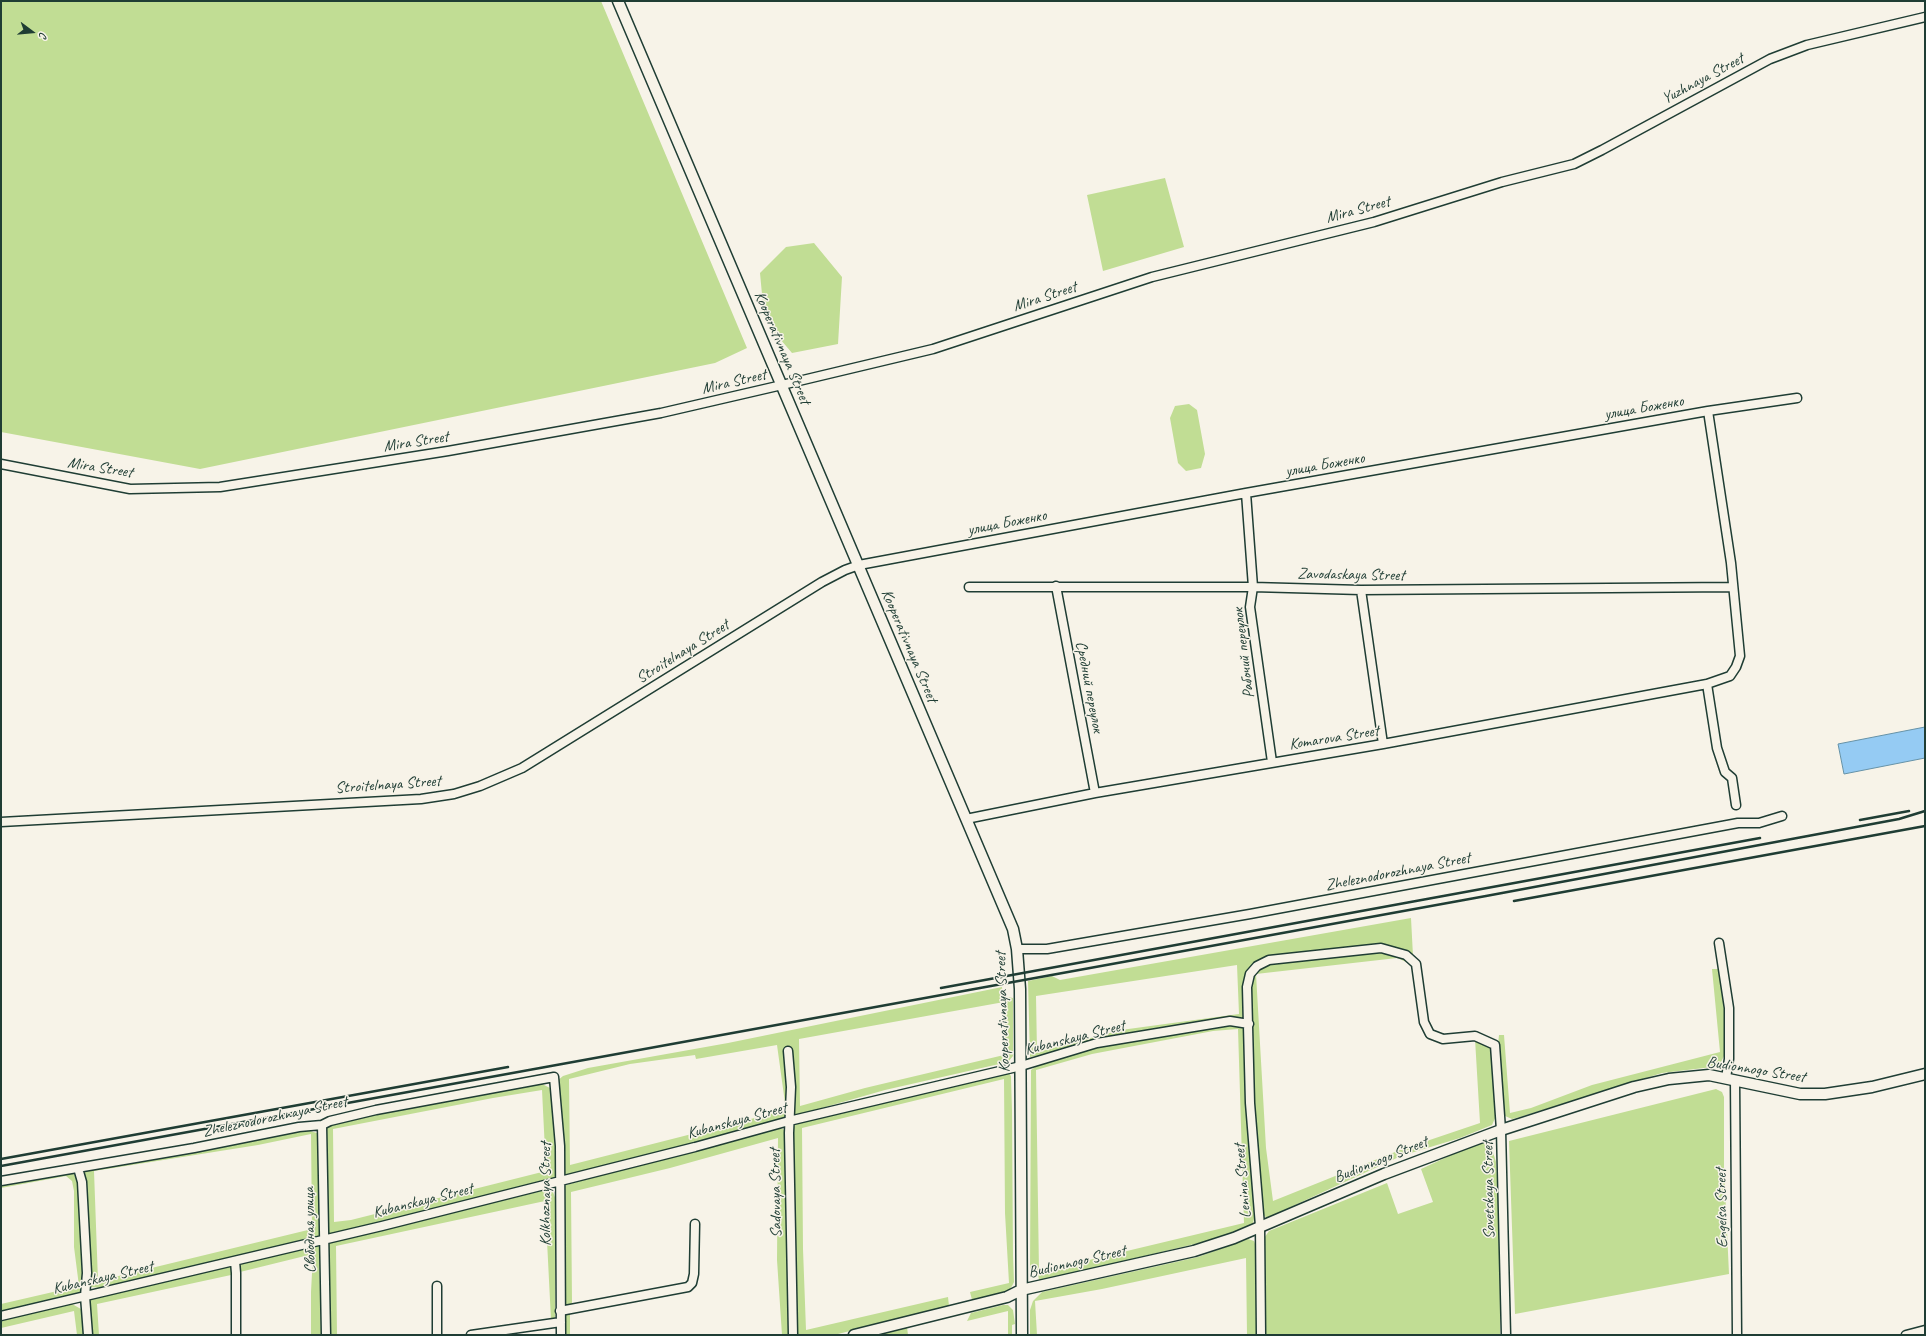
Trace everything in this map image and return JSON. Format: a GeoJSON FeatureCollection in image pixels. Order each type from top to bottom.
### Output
{"type":"FeatureCollection","features":[{"type":"Feature","properties":{"kind":"street","name":"Kooperativnaya Street"},"geometry":{"type":"LineString","coordinates":[[618,1],[1013,929],[1017,949],[1020,989],[1022,1335]]}},
{"type":"Feature","properties":{"kind":"street","name":"Yuzhnaya Street"},"geometry":{"type":"LineString","coordinates":[[1502,182],[1574,164],[1770,59],[1807,45],[1925,17]]}},
{"type":"Feature","properties":{"kind":"street","name":"Mira Street"},"geometry":{"type":"LineString","coordinates":[[1,464],[130,489],[220,487],[448,451],[661,413],[933,348],[1152,277],[1374,222],[1502,182]]}},
{"type":"Feature","properties":{"kind":"street","name":"улица Боженко"},"geometry":{"type":"LineString","coordinates":[[859,565],[1246,493],[1708,411],[1798,398]]}},
{"type":"Feature","properties":{"kind":"street"},"geometry":{"type":"LineString","coordinates":[[1708,411],[1733,588]]}},
{"type":"Feature","properties":{"kind":"street","name":"Рабочий переулок"},"geometry":{"type":"LineString","coordinates":[[1246,493],[1253,587],[1250,608],[1272,762]]}},
{"type":"Feature","properties":{"kind":"street","name":"Stroitelnaya Street"},"geometry":{"type":"LineString","coordinates":[[1,822],[421,799],[460,792],[480,786],[529,764],[822,582],[845,570],[859,565]]}},
{"type":"Feature","properties":{"kind":"street","name":"Средний переулок"},"geometry":{"type":"LineString","coordinates":[[1056,586],[1095,793]]}},
{"type":"Feature","properties":{"kind":"street","name":"Zavodaskaya Street"},"geometry":{"type":"LineString","coordinates":[[969,587],[1253,587],[1361,590],[1733,588]]}},
{"type":"Feature","properties":{"kind":"street","name":"Komarova Street"},"geometry":{"type":"LineString","coordinates":[[966,819],[1095,793],[1383,744],[1707,684],[1730,676],[1736,667],[1740,656],[1733,588]]}},
{"type":"Feature","properties":{"kind":"street"},"geometry":{"type":"LineString","coordinates":[[1361,590],[1383,744]]}},
{"type":"Feature","properties":{"kind":"street"},"geometry":{"type":"LineString","coordinates":[[1707,684],[1717,748],[1725,772],[1732,778],[1736,805]]}},
{"type":"Feature","properties":{"kind":"street","name":"Zheleznodorozhnaya Street"},"geometry":{"type":"LineString","coordinates":[[1017,949],[1047,949],[1250,914],[1738,823],[1759,823],[1782,816]]}},
{"type":"Feature","properties":{"kind":"street","name":"Engelsa Street"},"geometry":{"type":"LineString","coordinates":[[1719,943],[1729,1008],[1729,1059],[1737,1335]]}},
{"type":"Feature","properties":{"kind":"street","name":"Sovetskaya Street"},"geometry":{"type":"LineString","coordinates":[[1248,1024],[1247,987],[1250,974],[1257,966],[1269,960],[1381,948],[1406,955],[1416,964],[1424,1022],[1430,1034],[1443,1039],[1475,1036],[1495,1045],[1501,1130],[1506,1335]]}},
{"type":"Feature","properties":{"kind":"street","name":"Kubanskaya Street"},"geometry":{"type":"LineString","coordinates":[[1,1316],[235,1261],[560,1181],[695,1147],[789,1121],[1021,1066],[1097,1043],[1230,1021],[1248,1024]]}},
{"type":"Feature","properties":{"kind":"street","name":"Lenina Street"},"geometry":{"type":"LineString","coordinates":[[1248,1024],[1250,1102],[1260,1226],[1261,1335]]}},
{"type":"Feature","properties":{"kind":"street","name":"Sadovaya Street"},"geometry":{"type":"LineString","coordinates":[[788,1051],[791,1087],[789,1121],[793,1335]]}},
{"type":"Feature","properties":{"kind":"street","name":"Budionnogo Street"},"geometry":{"type":"LineString","coordinates":[[854,1335],[1007,1297],[1021,1290],[1194,1251],[1234,1238],[1384,1174],[1501,1130],[1634,1087],[1669,1079],[1709,1075],[1800,1094],[1825,1094],[1880,1086],[1925,1074]]}},
{"type":"Feature","properties":{"kind":"street","name":"Zheleznodorozhnaya Street"},"geometry":{"type":"LineString","coordinates":[[1,1181],[194,1148],[299,1127],[322,1125],[330,1121],[376,1110],[554,1077]]}},
{"type":"Feature","properties":{"kind":"street","name":"Kolkhoznaya Street"},"geometry":{"type":"LineString","coordinates":[[554,1077],[560,1146],[561,1335]]}},
{"type":"Feature","properties":{"kind":"street","name":"Свободная улица"},"geometry":{"type":"LineString","coordinates":[[322,1125],[326,1335]]}},
{"type":"Feature","properties":{"kind":"street"},"geometry":{"type":"LineString","coordinates":[[78,1168],[82,1182],[87,1273],[85,1296],[88,1335]]}},
{"type":"Feature","properties":{"kind":"street"},"geometry":{"type":"LineString","coordinates":[[560,1311],[688,1287],[692,1283],[694,1274],[696,1224]]}},
{"type":"Feature","properties":{"kind":"street"},"geometry":{"type":"LineString","coordinates":[[235,1261],[236,1335]]}},
{"type":"Feature","properties":{"kind":"street"},"geometry":{"type":"LineString","coordinates":[[437,1286],[437,1335]]}},
{"type":"Feature","properties":{"kind":"street"},"geometry":{"type":"LineString","coordinates":[[471,1335],[560,1322]]}},
{"type":"Feature","properties":{"kind":"street"},"geometry":{"type":"LineString","coordinates":[[1906,1335],[1925,1330]]}},
{"type":"Feature","properties":{"kind":"green space"},"geometry":{"type":"Polygon","coordinates":[[[1,1],[601,1],[747,348],[715,363],[200,469],[1,432],[1,1]]]}},
{"type":"Feature","properties":{"kind":"green space"},"geometry":{"type":"Polygon","coordinates":[[[1165,178],[1184,247],[1103,271],[1087,195],[1165,178]]]}},
{"type":"Feature","properties":{"kind":"green space"},"geometry":{"type":"Polygon","coordinates":[[[814,243],[842,277],[838,344],[792,353],[775,333],[763,305],[760,273],[786,247],[814,243]]]}},
{"type":"Feature","properties":{"kind":"green space"},"geometry":{"type":"Polygon","coordinates":[[[1189,404],[1197,410],[1205,454],[1201,468],[1186,471],[1178,463],[1170,418],[1175,406],[1189,404]]]}},
{"type":"Feature","properties":{"kind":"green space"},"geometry":{"type":"Polygon","coordinates":[[[1411,918],[1413,956],[1385,946],[1358,946],[1264,958],[1252,966],[1246,975],[1244,1016],[1241,1019],[1030,1057],[1028,981],[1052,976],[1060,980],[1411,918]],[[1237,965],[1036,996],[1037,1052],[1121,1030],[1239,1014],[1237,965]]]}},
{"type":"Feature","properties":{"kind":"green space"},"geometry":{"type":"Polygon","coordinates":[[[1385,951],[1401,955],[1411,964],[1397,958],[1256,974],[1266,1148],[1273,1201],[1400,1150],[1480,1123],[1475,1039],[1490,1044],[1496,1116],[1492,1125],[1460,1138],[1401,1156],[1267,1218],[1262,1214],[1258,1174],[1249,993],[1255,971],[1264,965],[1276,962],[1385,951]]]}},
{"type":"Feature","properties":{"kind":"green space"},"geometry":{"type":"Polygon","coordinates":[[[1712,969],[1718,969],[1725,1006],[1727,1050],[1720,1064],[1712,1067],[1662,1073],[1520,1117],[1512,1119],[1505,1116],[1502,1109],[1497,1054],[1499,1035],[1504,1035],[1510,1113],[1531,1108],[1592,1085],[1720,1052],[1712,969]]]}},
{"type":"Feature","properties":{"kind":"green space"},"geometry":{"type":"Polygon","coordinates":[[[1002,987],[1003,996],[1013,998],[1013,1056],[1008,1062],[885,1090],[706,1141],[569,1175],[564,1174],[557,1081],[563,1076],[588,1068],[728,1043],[1002,987]],[[1004,1002],[799,1039],[800,1106],[865,1088],[1004,1055],[1004,1002]],[[777,1045],[696,1059],[695,1055],[630,1064],[569,1079],[570,1165],[786,1110],[777,1045]]]}},
{"type":"Feature","properties":{"kind":"green space"},"geometry":{"type":"Polygon","coordinates":[[[1231,1024],[1242,1026],[1246,1032],[1255,1215],[1253,1223],[1250,1227],[1220,1238],[1039,1281],[1038,1273],[1030,1273],[1031,1070],[1038,1065],[1083,1049],[1231,1024]],[[1238,1029],[1213,1031],[1092,1054],[1036,1070],[1039,1272],[1244,1223],[1238,1029]]]}},
{"type":"Feature","properties":{"kind":"green space"},"geometry":{"type":"Polygon","coordinates":[[[1007,1071],[1011,1076],[1014,1282],[1009,1290],[993,1296],[972,1300],[970,1292],[1009,1283],[1005,1213],[1004,1079],[802,1128],[803,1249],[806,1330],[948,1297],[949,1306],[834,1335],[797,1335],[793,1130],[795,1125],[802,1121],[1007,1071]]]}},
{"type":"Feature","properties":{"kind":"green space"},"geometry":{"type":"Polygon","coordinates":[[[542,1084],[550,1088],[553,1098],[558,1174],[556,1178],[400,1218],[326,1235],[325,1128],[333,1123],[381,1112],[542,1084]],[[542,1090],[333,1129],[334,1222],[351,1220],[546,1171],[542,1090]]]}},
{"type":"Feature","properties":{"kind":"green space"},"geometry":{"type":"Polygon","coordinates":[[[1716,1089],[1722,1092],[1724,1097],[1724,1167],[1729,1274],[1515,1314],[1509,1141],[1716,1089]]]}},
{"type":"Feature","properties":{"kind":"green space"},"geometry":{"type":"Polygon","coordinates":[[[778,1128],[783,1129],[786,1132],[791,1335],[782,1335],[777,1260],[778,1138],[670,1168],[571,1192],[572,1302],[570,1314],[570,1335],[565,1335],[562,1190],[566,1185],[778,1128]]]}},
{"type":"Feature","properties":{"kind":"green space"},"geometry":{"type":"Polygon","coordinates":[[[303,1129],[317,1133],[319,1139],[321,1236],[138,1280],[101,1288],[91,1287],[89,1280],[83,1171],[303,1129]],[[311,1134],[258,1145],[94,1171],[98,1281],[312,1229],[311,1134]]]}},
{"type":"Feature","properties":{"kind":"green space"},"geometry":{"type":"Polygon","coordinates":[[[1483,1143],[1492,1149],[1496,1162],[1500,1220],[1500,1335],[1265,1335],[1262,1241],[1269,1231],[1387,1183],[1398,1214],[1433,1202],[1421,1169],[1473,1145],[1483,1143]]]}},
{"type":"Feature","properties":{"kind":"green space"},"geometry":{"type":"Polygon","coordinates":[[[72,1172],[76,1177],[79,1189],[84,1247],[84,1290],[77,1295],[1,1313],[1,1304],[79,1286],[74,1247],[74,1191],[72,1181],[66,1176],[1,1188],[1,1183],[72,1172]]]}},
{"type":"Feature","properties":{"kind":"green space"},"geometry":{"type":"Polygon","coordinates":[[[550,1189],[556,1200],[555,1320],[551,1320],[545,1201],[336,1246],[337,1335],[330,1335],[328,1243],[550,1189]]]}},
{"type":"Feature","properties":{"kind":"green space"},"geometry":{"type":"Polygon","coordinates":[[[1248,1239],[1254,1241],[1256,1246],[1256,1335],[1247,1335],[1246,1258],[1102,1289],[1035,1301],[1037,1335],[1030,1335],[1030,1310],[1033,1301],[1042,1292],[1198,1257],[1248,1239]]]}},
{"type":"Feature","properties":{"kind":"green space"},"geometry":{"type":"Polygon","coordinates":[[[319,1245],[321,1335],[311,1335],[313,1254],[240,1272],[240,1267],[242,1263],[319,1245]]]}},
{"type":"Feature","properties":{"kind":"green space"},"geometry":{"type":"Polygon","coordinates":[[[233,1265],[233,1335],[231,1275],[97,1304],[99,1335],[92,1335],[88,1300],[92,1297],[233,1265]]]}},
{"type":"Feature","properties":{"kind":"green space"},"geometry":{"type":"Polygon","coordinates":[[[72,1304],[81,1309],[85,1335],[77,1335],[74,1311],[1,1328],[1,1320],[72,1304]]]}},
{"type":"Feature","properties":{"kind":"green space"},"geometry":{"type":"Polygon","coordinates":[[[1008,1305],[1013,1310],[1015,1324],[1012,1325],[1012,1335],[1008,1335],[1008,1311],[967,1321],[971,1313],[1008,1305]]]}},
{"type":"Feature","properties":{"kind":"green space"},"geometry":{"type":"Polygon","coordinates":[[[907,1327],[908,1335],[875,1335],[907,1327]]]}},
{"type":"Feature","properties":{"kind":"water"},"geometry":{"type":"Polygon","coordinates":[[[1925,727],[1925,758],[1844,774],[1838,744],[1925,727]]]}},
{"type":"Feature","properties":{"kind":"railway"},"geometry":{"type":"LineString","coordinates":[[1860,820],[1909,811]]}},
{"type":"Feature","properties":{"kind":"railway"},"geometry":{"type":"LineString","coordinates":[[1,1166],[1486,896],[1899,819],[1925,811]]}},
{"type":"Feature","properties":{"kind":"railway"},"geometry":{"type":"LineString","coordinates":[[1514,901],[1925,826]]}},
{"type":"Feature","properties":{"kind":"railway"},"geometry":{"type":"LineString","coordinates":[[941,988],[1760,838]]}},
{"type":"Feature","properties":{"kind":"railway"},"geometry":{"type":"LineString","coordinates":[[1,1159],[508,1067]]}}]}
